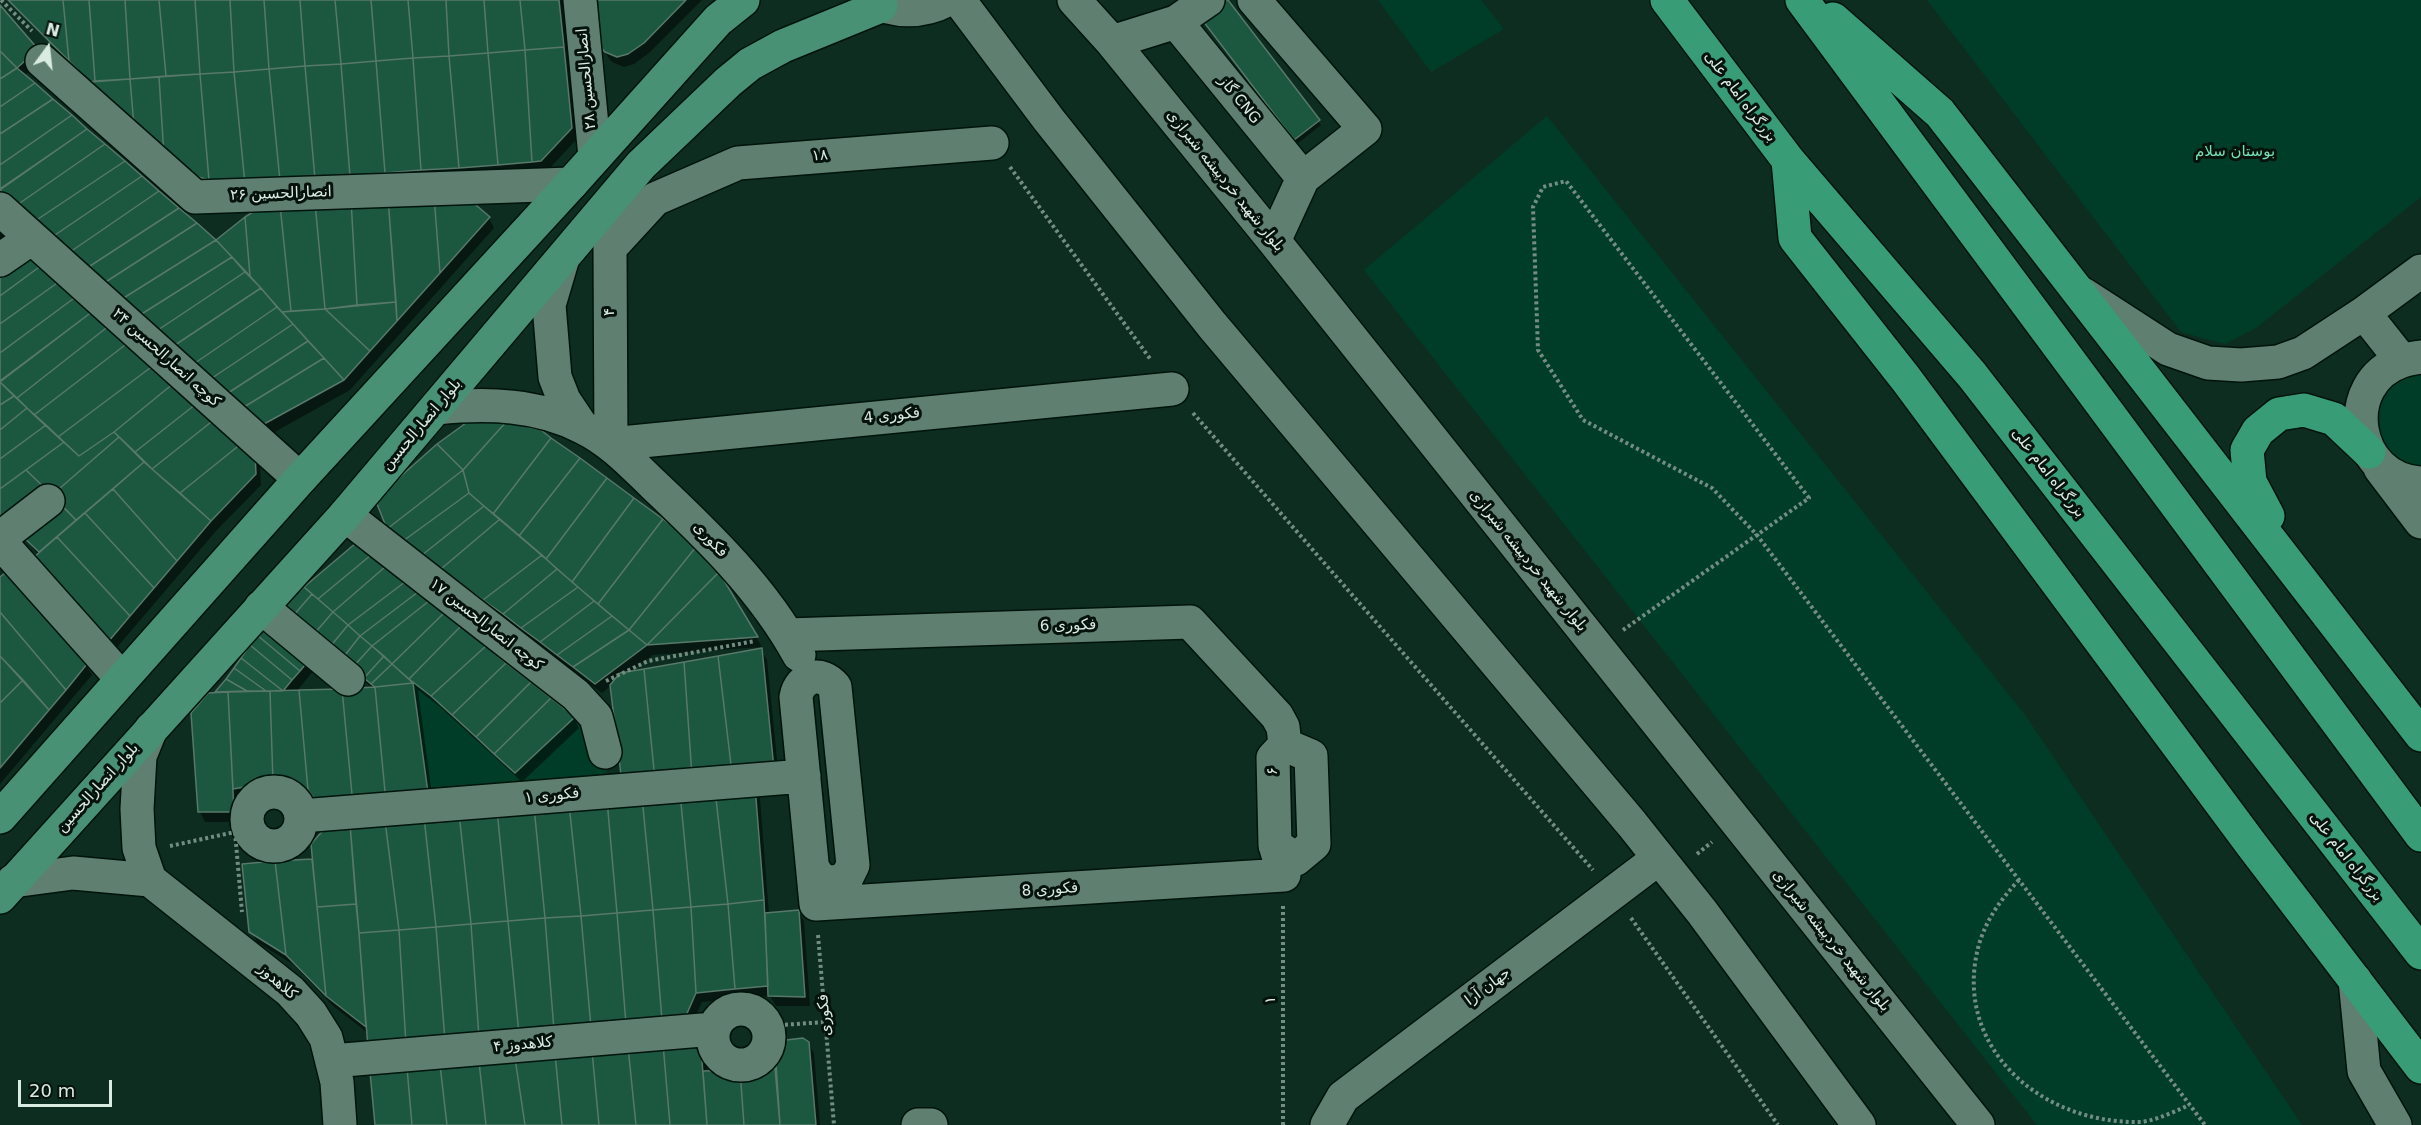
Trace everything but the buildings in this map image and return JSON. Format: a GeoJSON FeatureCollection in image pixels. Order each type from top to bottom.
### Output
{"type":"FeatureCollection","features":[{"type":"Feature","properties":{"kind":"highway","name":"بزرگراه امام علی"},"geometry":{"type":"LineString","coordinates":[[1666,0],[1788,160],[1972,375],[2421,953]]}},
{"type":"Feature","properties":{"kind":"highway"},"geometry":{"type":"LineString","coordinates":[[1802,0],[2421,834]]}},
{"type":"Feature","properties":{"kind":"highway"},"geometry":{"type":"LineString","coordinates":[[1812,0],[1940,113],[2421,735]]}},
{"type":"Feature","properties":{"kind":"highway"},"geometry":{"type":"LineString","coordinates":[[1788,160],[1795,238],[1906,379],[2251,844],[2421,1067]]}},
{"type":"Feature","properties":{"kind":"highway"},"geometry":{"type":"LineString","coordinates":[[2311,594],[2250,482],[2247,450],[2258,431],[2278,414],[2304,410],[2334,419],[2369,452]]}},
{"type":"Feature","properties":{"kind":"main road"},"geometry":{"type":"LineString","coordinates":[[0,817],[300,479],[595,158],[724,10],[743,0]]}},
{"type":"Feature","properties":{"kind":"main road","name":"بلوار انصارالحسین"},"geometry":{"type":"LineString","coordinates":[[6,889],[345,515],[641,165],[742,70],[783,46],[876,3]]}},
{"type":"Feature","properties":{"kind":"street","name":"انصارالحسین ۲۸"},"geometry":{"type":"LineString","coordinates":[[580,0],[595,158]]}},
{"type":"Feature","properties":{"kind":"street"},"geometry":{"type":"LineString","coordinates":[[876,3],[900,10],[919,10],[947,0]]}},
{"type":"Feature","properties":{"kind":"street"},"geometry":{"type":"LineString","coordinates":[[959,0],[1049,120],[1212,325],[1665,866],[1859,1125]]}},
{"type":"Feature","properties":{"kind":"street","name":"بلوار شهید خردپیشه شیرازی"},"geometry":{"type":"LineString","coordinates":[[1074,0],[1112,42],[1274,241],[1978,1125]]}},
{"type":"Feature","properties":{"kind":"street"},"geometry":{"type":"LineString","coordinates":[[1112,42],[1176,22],[1208,0]]}},
{"type":"Feature","properties":{"kind":"street"},"geometry":{"type":"LineString","coordinates":[[1254,0],[1365,129],[1303,178],[1274,241]]}},
{"type":"Feature","properties":{"kind":"street","name":"گاز CNG"},"geometry":{"type":"LineString","coordinates":[[1176,22],[1303,178]]}},
{"type":"Feature","properties":{"kind":"street","name":"انصارالحسین ۲۶"},"geometry":{"type":"LineString","coordinates":[[42,61],[195,197],[571,184]]}},
{"type":"Feature","properties":{"kind":"street","name":"۱۸"},"geometry":{"type":"LineString","coordinates":[[655,198],[738,163],[992,143]]}},
{"type":"Feature","properties":{"kind":"street","name":"۴"},"geometry":{"type":"LineString","coordinates":[[611,444],[610,248],[655,198]]}},
{"type":"Feature","properties":{"kind":"street","name":"کوچه انصارالحسین ۲۴"},"geometry":{"type":"LineString","coordinates":[[0,209],[300,479]]}},
{"type":"Feature","properties":{"kind":"street"},"geometry":{"type":"LineString","coordinates":[[0,260],[32,238]]}},
{"type":"Feature","properties":{"kind":"street","name":"فکوری"},"geometry":{"type":"LineString","coordinates":[[562,261],[549,305],[555,377],[564,400],[582,427]]}},
{"type":"Feature","properties":{"kind":"street"},"geometry":{"type":"LineString","coordinates":[[2078,290],[2168,350],[2208,363],[2241,365],[2278,362],[2303,353],[2364,313],[2421,271]]}},
{"type":"Feature","properties":{"kind":"street"},"geometry":{"type":"LineString","coordinates":[[2364,313],[2412,359],[2383,372],[2369,389],[2361,409],[2361,432],[2369,452],[2421,522]]}},
{"type":"Feature","properties":{"kind":"street","name":"فکوری 4"},"geometry":{"type":"LineString","coordinates":[[611,444],[1172,389]]}},
{"type":"Feature","properties":{"kind":"street","name":"فکوری"},"geometry":{"type":"LineString","coordinates":[[437,408],[495,405],[530,409],[582,427],[611,444],[705,533],[737,569],[788,635],[811,677]]}},
{"type":"Feature","properties":{"kind":"street"},"geometry":{"type":"LineString","coordinates":[[2369,452],[2382,468],[2399,479],[2421,483]]}},
{"type":"Feature","properties":{"kind":"street"},"geometry":{"type":"LineString","coordinates":[[48,501],[3,550],[122,679]]}},
{"type":"Feature","properties":{"kind":"street","name":"کوچه انصارالحسین ۱۷"},"geometry":{"type":"LineString","coordinates":[[345,515],[576,695],[596,717],[605,752]]}},
{"type":"Feature","properties":{"kind":"street"},"geometry":{"type":"LineString","coordinates":[[261,607],[348,678]]}},
{"type":"Feature","properties":{"kind":"street","name":"فکوری 6"},"geometry":{"type":"LineString","coordinates":[[788,635],[1190,622],[1277,716],[1283,727],[1285,745]]}},
{"type":"Feature","properties":{"kind":"street"},"geometry":{"type":"LineString","coordinates":[[813,868],[820,879],[834,883],[841,881],[851,872],[853,858],[835,687],[824,678],[811,677],[800,684],[796,697],[816,904]]}},
{"type":"Feature","properties":{"kind":"street"},"geometry":{"type":"LineString","coordinates":[[6,889],[43,875],[145,867],[137,826],[137,782],[140,756],[151,729]]}},
{"type":"Feature","properties":{"kind":"street","name":"۶"},"geometry":{"type":"LineString","coordinates":[[1279,860],[1296,859],[1314,844],[1311,756],[1285,745]]}},
{"type":"Feature","properties":{"kind":"street","name":"فکوری ۱"},"geometry":{"type":"LineString","coordinates":[[242,831],[261,843],[279,845],[294,837],[299,829],[301,816],[804,776]]}},
{"type":"Feature","properties":{"kind":"street","name":"فکوری 8"},"geometry":{"type":"LineString","coordinates":[[816,904],[1279,860]]}},
{"type":"Feature","properties":{"kind":"street","name":"جهان آرا"},"geometry":{"type":"LineString","coordinates":[[1327,1125],[1342,1097],[1614,893],[1665,866]]}},
{"type":"Feature","properties":{"kind":"street","name":"کلاهدوز"},"geometry":{"type":"LineString","coordinates":[[145,867],[246,956],[290,991],[311,1014],[326,1038],[337,1082],[340,1125]]}},
{"type":"Feature","properties":{"kind":"street"},"geometry":{"type":"LineString","coordinates":[[2355,980],[2364,1071],[2395,1125]]}},
{"type":"Feature","properties":{"kind":"street"},"geometry":{"type":"LineString","coordinates":[[737,1009],[755,1013],[767,1026],[768,1045],[764,1053],[749,1064],[731,1063],[717,1051],[714,1043],[714,1029],[721,1017],[737,1009]]}},
{"type":"Feature","properties":{"kind":"street","name":"کلاهدوز ۴"},"geometry":{"type":"LineString","coordinates":[[332,1061],[714,1029]]}},
{"type":"Feature","properties":{"kind":"street"},"geometry":{"type":"LineString","coordinates":[[918,1125],[931,1125]]}},
{"type":"Feature","properties":{"kind":"path"},"geometry":{"type":"LineString","coordinates":[[992,143],[1172,389],[1614,893],[1778,1125]]}},
{"type":"Feature","properties":{"kind":"path"},"geometry":{"type":"LineString","coordinates":[[1598,648],[1757,535],[1809,498],[1566,181],[1543,187],[1533,207],[1538,350],[1583,420],[1712,488],[1757,535],[2205,1125]]}},
{"type":"Feature","properties":{"kind":"path"},"geometry":{"type":"LineString","coordinates":[[576,695],[648,661],[788,635]]}},
{"type":"Feature","properties":{"kind":"path"},"geometry":{"type":"LineString","coordinates":[[1665,866],[1736,823]]}},
{"type":"Feature","properties":{"kind":"path"},"geometry":{"type":"LineString","coordinates":[[145,867],[242,831],[246,956]]}},
{"type":"Feature","properties":{"kind":"path","name":"۱"},"geometry":{"type":"LineString","coordinates":[[1279,860],[1283,1125]]}},
{"type":"Feature","properties":{"kind":"path"},"geometry":{"type":"LineString","coordinates":[[2019,880],[2002,898],[1989,918],[1980,940],[1973,988],[1976,1012],[1983,1035],[1994,1057],[2009,1077],[2021,1088]]}},
{"type":"Feature","properties":{"kind":"path","name":"فکوری"},"geometry":{"type":"LineString","coordinates":[[816,904],[834,1125]]}},
{"type":"Feature","properties":{"kind":"path"},"geometry":{"type":"LineString","coordinates":[[767,1026],[825,1022]]}},
{"type":"Feature","properties":{"kind":"path"},"geometry":{"type":"LineString","coordinates":[[2027,1093],[2034,1098]]}},
{"type":"Feature","properties":{"kind":"path"},"geometry":{"type":"LineString","coordinates":[[2094,1123],[2143,1122],[2167,1115],[2189,1104]]}},
{"type":"Feature","properties":{"kind":"green space"},"geometry":{"type":"Polygon","coordinates":[[[1378,0],[1481,0],[1504,29],[1431,72],[1378,0]]]}},
{"type":"Feature","properties":{"kind":"green space","name":"بوستان سلام"},"geometry":{"type":"Polygon","coordinates":[[[1927,0],[2421,0],[2421,197],[2256,328],[2225,344],[2181,332],[1927,0]]]}},
{"type":"Feature","properties":{"kind":"green space"},"geometry":{"type":"Polygon","coordinates":[[[1547,116],[2025,715],[2302,1125],[2037,1125],[1364,270],[1547,116]]]}},
{"type":"Feature","properties":{"kind":"green space"},"geometry":{"type":"Polygon","coordinates":[[[2421,368],[2421,473],[2380,452],[2374,401],[2383,386],[2421,368]]]}},
{"type":"Feature","properties":{"kind":"green space"},"geometry":{"type":"Polygon","coordinates":[[[413,683],[423,689],[575,717],[603,745],[608,784],[429,800],[413,683]]]}}]}
